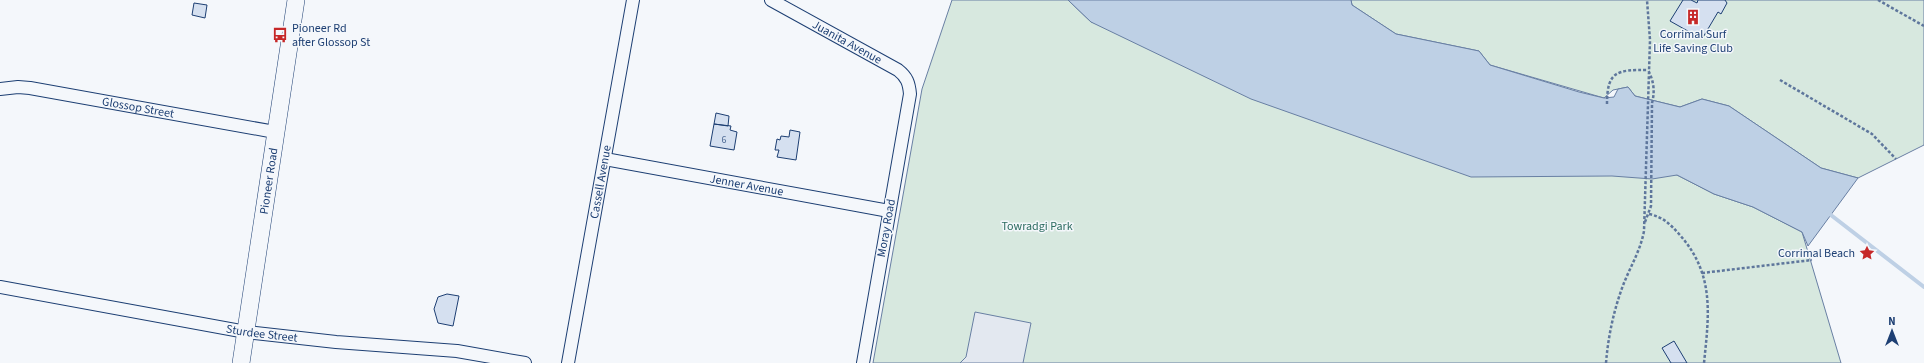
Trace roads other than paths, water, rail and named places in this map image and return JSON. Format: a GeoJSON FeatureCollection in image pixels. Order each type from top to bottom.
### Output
{"type":"FeatureCollection","features":[{"type":"Feature","properties":{"kind":"main road","name":"Pioneer Road"},"geometry":{"type":"LineString","coordinates":[[241,363],[296,0]]}},
{"type":"Feature","properties":{"kind":"street","name":"Cassell Avenue"},"geometry":{"type":"LineString","coordinates":[[568,363],[633,0]]}},
{"type":"Feature","properties":{"kind":"street","name":"Juanita Avenue"},"geometry":{"type":"LineString","coordinates":[[771,0],[898,70],[906,76],[910,84],[910,94]]}},
{"type":"Feature","properties":{"kind":"street","name":"Glossop Street"},"geometry":{"type":"LineString","coordinates":[[0,89],[18,87],[30,88],[275,132]]}},
{"type":"Feature","properties":{"kind":"street","name":"Moray Road"},"geometry":{"type":"LineString","coordinates":[[863,363],[910,94]]}},
{"type":"Feature","properties":{"kind":"street","name":"Jenner Avenue"},"geometry":{"type":"LineString","coordinates":[[605,159],[889,211]]}},
{"type":"Feature","properties":{"kind":"street","name":"Sturdee Street"},"geometry":{"type":"LineString","coordinates":[[0,287],[246,332],[336,342],[457,351],[525,363]]}},
{"type":"Feature","properties":{"kind":"water"},"geometry":{"type":"Polygon","coordinates":[[[1068,0],[1351,0],[1352,5],[1396,34],[1479,51],[1490,65],[1579,92],[1604,98],[1614,97],[1618,89],[1628,87],[1635,96],[1680,107],[1702,99],[1729,106],[1821,168],[1858,178],[1808,246],[1802,232],[1753,207],[1714,194],[1677,175],[1652,179],[1612,176],[1471,177],[1251,99],[1091,22],[1068,0]]]}},
{"type":"Feature","properties":{"kind":"waterway"},"geometry":{"type":"LineString","coordinates":[[1827,212],[1924,287]]}},
{"type":"Feature","properties":{"kind":"place","name":"Corrimal Surf Life Saving Club"},"geometry":{"type":"Point","coordinates":[1693,17]}},
{"type":"Feature","properties":{"kind":"place","name":"Pioneer Rd after Glossop St"},"geometry":{"type":"Point","coordinates":[280,35]}},
{"type":"Feature","properties":{"kind":"place","name":"Corrimal Beach"},"geometry":{"type":"Point","coordinates":[1867,253]}},
{"type":"Feature","properties":{"kind":"park label","name":"Towradgi Park"},"geometry":{"type":"Point","coordinates":[1037,226]}}]}
